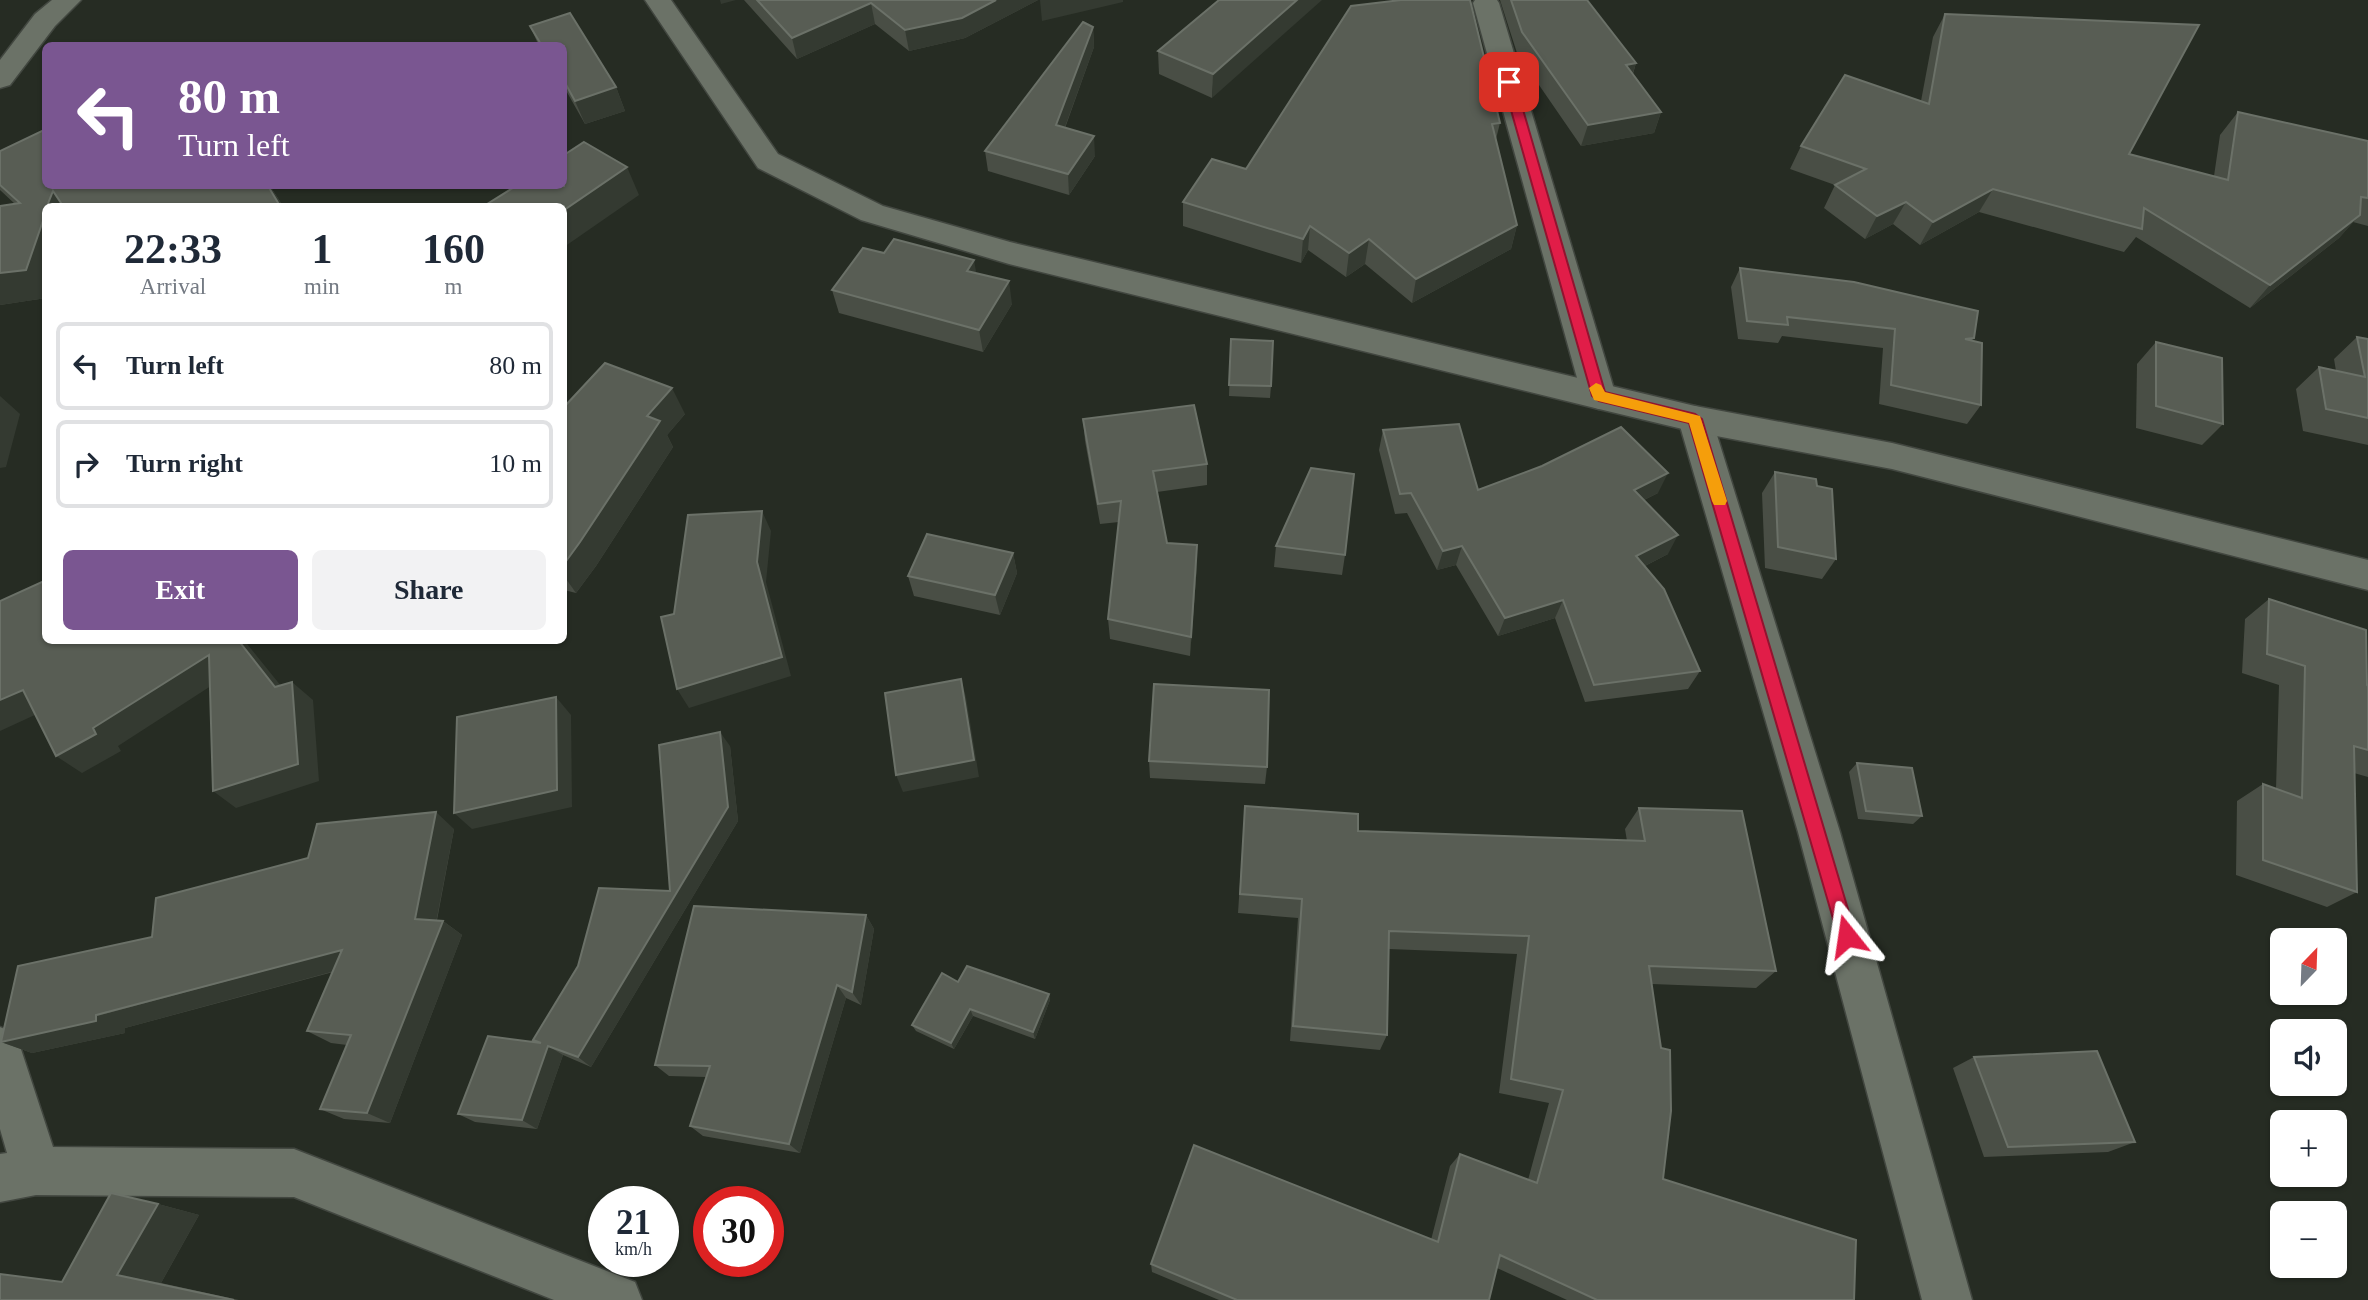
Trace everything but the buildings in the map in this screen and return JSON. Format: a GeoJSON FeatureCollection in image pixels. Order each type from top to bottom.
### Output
{"type":"FeatureCollection","features":[{"type":"Feature","properties":{"kind":"street"},"geometry":{"type":"LineString","coordinates":[[0,79],[45,20],[68,0]]}},
{"type":"Feature","properties":{"kind":"street"},"geometry":{"type":"LineString","coordinates":[[657,0],[768,161],[872,213],[1009,253],[1599,396],[1695,419],[1892,456],[2368,575]]}},
{"type":"Feature","properties":{"kind":"street"},"geometry":{"type":"LineString","coordinates":[[1486,3],[1599,396]]}},
{"type":"Feature","properties":{"kind":"street"},"geometry":{"type":"LineString","coordinates":[[1695,419],[1819,832],[1947,1300]]}},
{"type":"Feature","properties":{"kind":"street"},"geometry":{"type":"LineString","coordinates":[[0,1049],[18,1175],[293,1173],[618,1300]]}},
{"type":"Feature","properties":{"kind":"slow traffic"},"geometry":{"type":"LineString","coordinates":[[1596,388],[1599,396],[1695,419],[1720,501]]}},
{"type":"Feature","properties":{"kind":"route"},"geometry":{"type":"LineString","coordinates":[[1509,82],[1599,396],[1695,419],[1819,832],[1847,936]]}}]}
